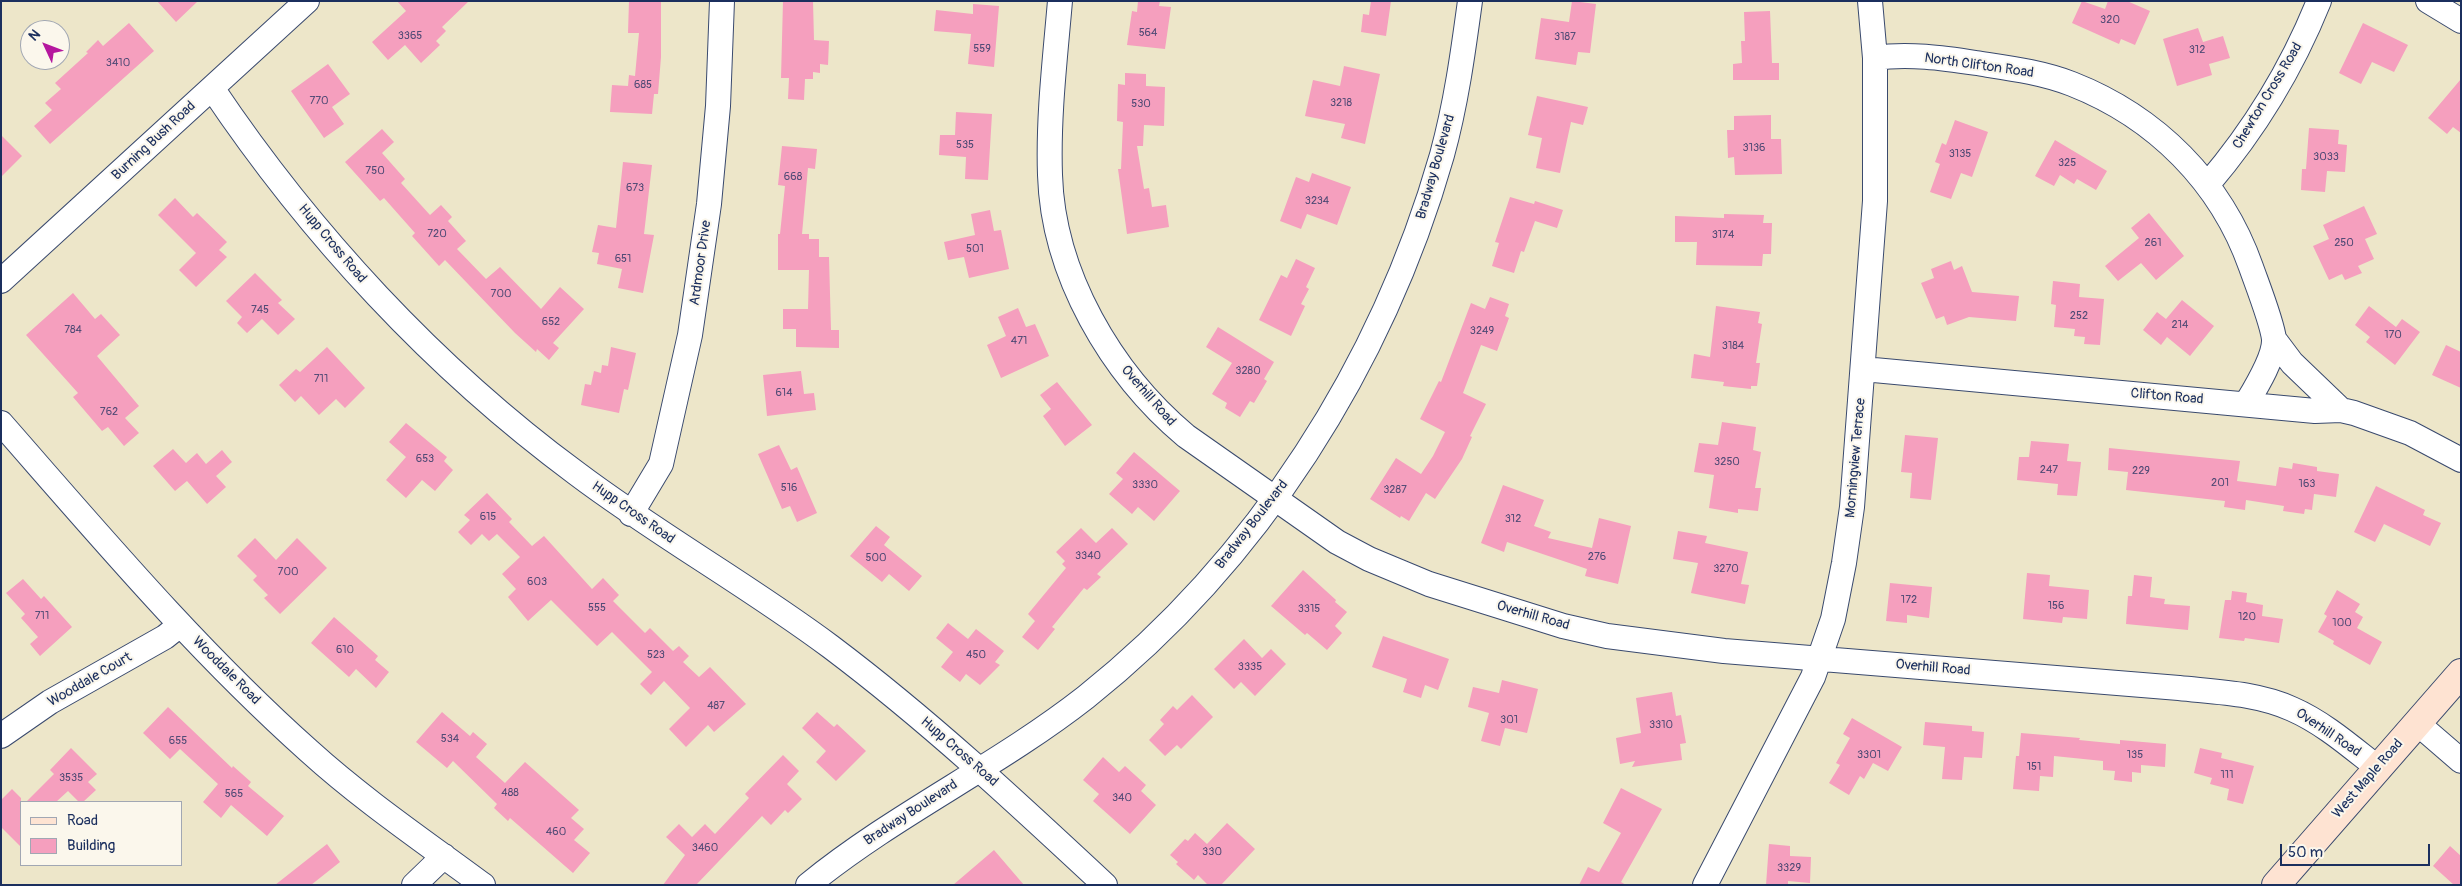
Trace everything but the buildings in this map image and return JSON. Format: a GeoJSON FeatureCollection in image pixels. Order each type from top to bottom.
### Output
{"type":"FeatureCollection","features":[{"type":"Feature","properties":{"kind":"main road","name":"West Maple Road"},"geometry":{"type":"LineString","coordinates":[[2276,885],[2461,673]]}},
{"type":"Feature","properties":{"kind":"street","name":"Burning Bush Road"},"geometry":{"type":"LineString","coordinates":[[1,281],[308,1]]}},
{"type":"Feature","properties":{"kind":"street","name":"Ardmoor Drive"},"geometry":{"type":"LineString","coordinates":[[631,514],[661,464],[690,335],[711,185],[718,106],[722,1]]}},
{"type":"Feature","properties":{"kind":"street","name":"Overhill Road"},"geometry":{"type":"LineString","coordinates":[[1060,1],[1051,127],[1050,176],[1065,258],[1083,304],[1106,345],[1164,418],[1186,436],[1337,542],[1403,574],[1429,584],[1563,626],[1607,636],[1724,651],[2169,687],[2248,696],[2292,709],[2323,726],[2378,768]]}},
{"type":"Feature","properties":{"kind":"street","name":"Bradway Boulevard"},"geometry":{"type":"LineString","coordinates":[[808,885],[843,857],[979,768],[1020,744],[1076,704],[1130,660],[1228,557],[1274,498],[1324,424],[1360,363],[1391,296],[1418,227],[1442,153],[1456,96],[1470,1]]}},
{"type":"Feature","properties":{"kind":"street","name":"Morningview Terrace"},"geometry":{"type":"LineString","coordinates":[[1706,885],[1803,700],[1820,659],[1833,619],[1844,563],[1852,507],[1864,369],[1875,201],[1875,58],[1870,1]]}},
{"type":"Feature","properties":{"kind":"street","name":"Chewton Cross Road"},"geometry":{"type":"LineString","coordinates":[[2208,184],[2252,130],[2291,63],[2319,1]]}},
{"type":"Feature","properties":{"kind":"street"},"geometry":{"type":"LineString","coordinates":[[2428,1],[2461,21]]}},
{"type":"Feature","properties":{"kind":"street","name":"North Clifton Road"},"geometry":{"type":"LineString","coordinates":[[1875,58],[1899,55],[2008,68],[2071,84],[2099,96],[2142,122],[2189,162],[2208,184],[2236,229],[2274,340],[2292,362],[2341,410]]}},
{"type":"Feature","properties":{"kind":"street","name":"Hupp Cross Road"},"geometry":{"type":"LineString","coordinates":[[212,88],[280,181],[358,277],[454,371],[534,442],[631,514],[748,590],[830,647],[979,768],[1105,885]]}},
{"type":"Feature","properties":{"kind":"street"},"geometry":{"type":"LineString","coordinates":[[2246,404],[2268,360],[2274,340]]}},
{"type":"Feature","properties":{"kind":"street","name":"Clifton Road"},"geometry":{"type":"LineString","coordinates":[[1864,369],[2315,412],[2341,410],[2410,433],[2461,460]]}},
{"type":"Feature","properties":{"kind":"street","name":"Wooddale Road"},"geometry":{"type":"LineString","coordinates":[[1,423],[180,625],[311,753],[483,885]]}},
{"type":"Feature","properties":{"kind":"street","name":"Wooddale Court"},"geometry":{"type":"LineString","coordinates":[[1,736],[50,702],[165,637],[180,625]]}},
{"type":"Feature","properties":{"kind":"street"},"geometry":{"type":"LineString","coordinates":[[2417,722],[2461,761]]}},
{"type":"Feature","properties":{"kind":"street"},"geometry":{"type":"LineString","coordinates":[[414,885],[444,856]]}}]}
